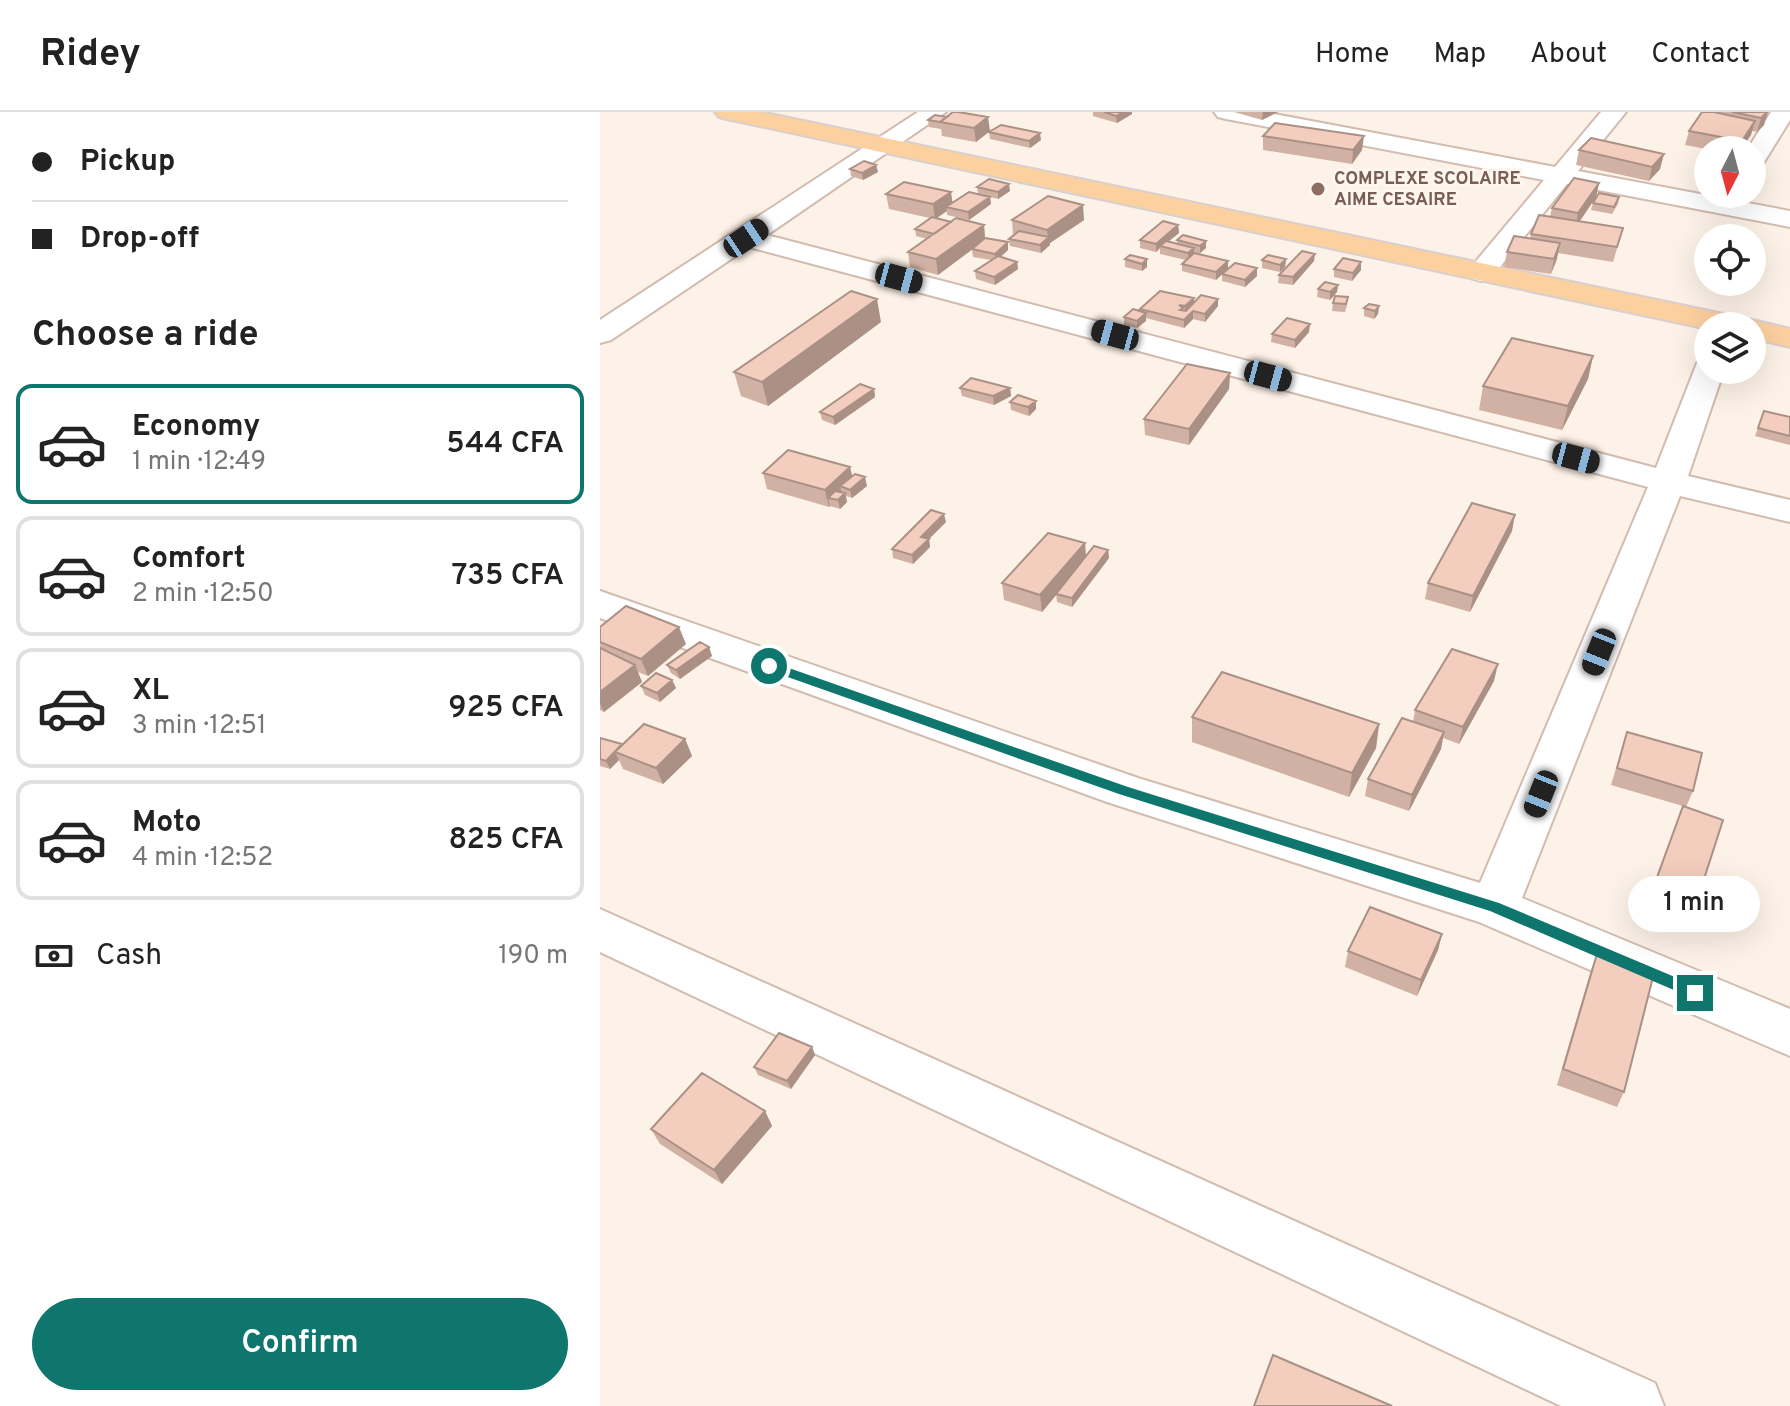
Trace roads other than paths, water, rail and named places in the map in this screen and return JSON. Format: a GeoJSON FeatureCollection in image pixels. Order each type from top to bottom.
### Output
{"type":"FeatureCollection","features":[{"type":"Feature","properties":{"kind":"main road"},"geometry":{"type":"LineString","coordinates":[[727,112],[1694,317]]}},
{"type":"Feature","properties":{"kind":"main road"},"geometry":{"type":"LineString","coordinates":[[1766,333],[1790,338]]}},
{"type":"Feature","properties":{"kind":"street"},"geometry":{"type":"LineString","coordinates":[[600,334],[934,112]]}},
{"type":"Feature","properties":{"kind":"street"},"geometry":{"type":"LineString","coordinates":[[1226,112],[1375,130],[1561,176],[1694,195]]}},
{"type":"Feature","properties":{"kind":"street"},"geometry":{"type":"LineString","coordinates":[[1481,272],[1614,112]]}},
{"type":"Feature","properties":{"kind":"street"},"geometry":{"type":"LineString","coordinates":[[1766,139],[1783,112]]}},
{"type":"Feature","properties":{"kind":"street"},"geometry":{"type":"LineString","coordinates":[[1754,208],[1790,219]]}},
{"type":"Feature","properties":{"kind":"street"},"geometry":{"type":"LineString","coordinates":[[746,238],[1668,482],[1790,511]]}},
{"type":"Feature","properties":{"kind":"street"},"geometry":{"type":"LineString","coordinates":[[1494,907],[1668,482],[1703,384]]}},
{"type":"Feature","properties":{"kind":"street"},"geometry":{"type":"LineString","coordinates":[[600,604],[1123,790],[1494,907],[1790,1033]]}},
{"type":"Feature","properties":{"kind":"street"},"geometry":{"type":"LineString","coordinates":[[600,929],[1632,1406]]}},
{"type":"Feature","properties":{"kind":"place","name":"COMPLEXE SCOLAIRE AIME CESAIRE"},"geometry":{"type":"Point","coordinates":[1318,189]}}]}
